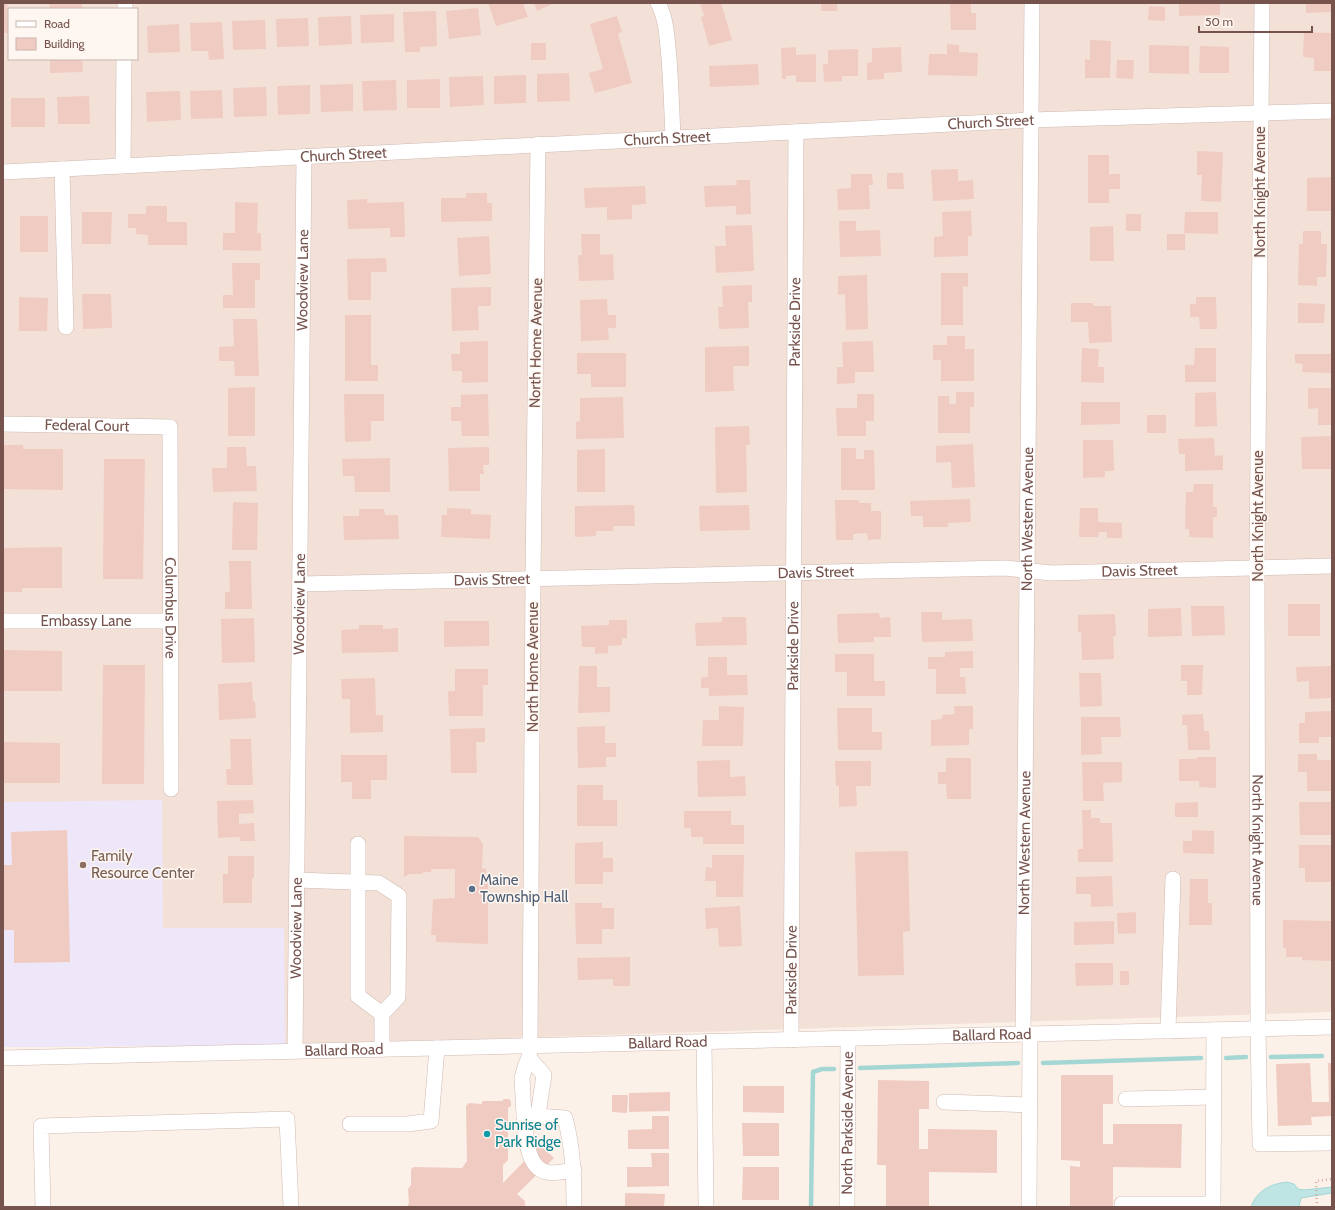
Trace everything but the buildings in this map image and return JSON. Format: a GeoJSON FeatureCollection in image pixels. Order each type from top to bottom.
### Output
{"type":"FeatureCollection","features":[{"type":"Feature","properties":{"kind":"street"},"geometry":{"type":"LineString","coordinates":[[658,3],[667,29],[671,78],[673,139]]}},
{"type":"Feature","properties":{"kind":"street","name":"North Western Avenue"},"geometry":{"type":"LineString","coordinates":[[1029,1207],[1030,1105],[1027,1034],[1027,570],[1032,3]]}},
{"type":"Feature","properties":{"kind":"street","name":"North Knight Avenue"},"geometry":{"type":"LineString","coordinates":[[1262,3],[1257,568],[1258,1029],[1260,1144],[1332,1143]]}},
{"type":"Feature","properties":{"kind":"street"},"geometry":{"type":"LineString","coordinates":[[123,166],[124,60]]}},
{"type":"Feature","properties":{"kind":"street","name":"Church Street"},"geometry":{"type":"LineString","coordinates":[[3,172],[1031,120],[1332,111]]}},
{"type":"Feature","properties":{"kind":"street","name":"Parkside Drive"},"geometry":{"type":"LineString","coordinates":[[791,1040],[796,132]]}},
{"type":"Feature","properties":{"kind":"street","name":"North Home Avenue"},"geometry":{"type":"LineString","coordinates":[[531,1115],[522,1078],[530,1052],[538,144]]}},
{"type":"Feature","properties":{"kind":"street","name":"Woodview Lane"},"geometry":{"type":"LineString","coordinates":[[295,1051],[304,156]]}},
{"type":"Feature","properties":{"kind":"street"},"geometry":{"type":"LineString","coordinates":[[62,169],[66,327]]}},
{"type":"Feature","properties":{"kind":"street","name":"Federal Court"},"geometry":{"type":"LineString","coordinates":[[3,424],[170,426]]}},
{"type":"Feature","properties":{"kind":"street","name":"Columbus Drive"},"geometry":{"type":"LineString","coordinates":[[170,426],[171,788]]}},
{"type":"Feature","properties":{"kind":"street","name":"Davis Street"},"geometry":{"type":"LineString","coordinates":[[300,584],[1006,568],[1051,573],[1332,566]]}},
{"type":"Feature","properties":{"kind":"street","name":"Embassy Lane"},"geometry":{"type":"LineString","coordinates":[[3,621],[170,621]]}},
{"type":"Feature","properties":{"kind":"street"},"geometry":{"type":"LineString","coordinates":[[358,844],[358,996],[382,1014]]}},
{"type":"Feature","properties":{"kind":"street"},"geometry":{"type":"LineString","coordinates":[[1168,1031],[1173,879]]}},
{"type":"Feature","properties":{"kind":"street"},"geometry":{"type":"LineString","coordinates":[[297,880],[379,883],[399,896],[398,997],[382,1014],[382,1049]]}},
{"type":"Feature","properties":{"kind":"street","name":"Ballard Road"},"geometry":{"type":"LineString","coordinates":[[3,1058],[437,1048],[530,1052],[704,1042],[1332,1027]]}},
{"type":"Feature","properties":{"kind":"street"},"geometry":{"type":"LineString","coordinates":[[1122,1204],[1213,1206],[1214,1030]]}},
{"type":"Feature","properties":{"kind":"street","name":"North Parkside Avenue"},"geometry":{"type":"LineString","coordinates":[[847,1207],[848,1038]]}},
{"type":"Feature","properties":{"kind":"street"},"geometry":{"type":"LineString","coordinates":[[704,1042],[706,1207]]}},
{"type":"Feature","properties":{"kind":"street"},"geometry":{"type":"LineString","coordinates":[[350,1124],[408,1124],[431,1121],[437,1048]]}},
{"type":"Feature","properties":{"kind":"street"},"geometry":{"type":"LineString","coordinates":[[530,1052],[544,1074],[531,1115],[528,1150],[535,1166],[547,1173],[574,1170]]}},
{"type":"Feature","properties":{"kind":"street"},"geometry":{"type":"LineString","coordinates":[[1126,1099],[1214,1097]]}},
{"type":"Feature","properties":{"kind":"street"},"geometry":{"type":"LineString","coordinates":[[944,1102],[1030,1105]]}},
{"type":"Feature","properties":{"kind":"street"},"geometry":{"type":"LineString","coordinates":[[531,1115],[565,1118],[569,1134],[574,1170],[574,1207]]}},
{"type":"Feature","properties":{"kind":"street"},"geometry":{"type":"LineString","coordinates":[[43,1207],[41,1126],[287,1119],[291,1207]]}},
{"type":"Feature","properties":{"kind":"path"},"geometry":{"type":"LineString","coordinates":[[1318,1207],[1316,1181],[1332,1179]]}},
{"type":"Feature","properties":{"kind":"shaded area"},"geometry":{"type":"Polygon","coordinates":[[[3,3],[1332,3],[1332,1012],[285,1045],[3,1047],[3,3]]]}},
{"type":"Feature","properties":{"kind":"shaded area","name":"Family Resource Center"},"geometry":{"type":"Polygon","coordinates":[[[162,800],[163,928],[284,928],[285,1045],[3,1047],[3,802],[162,800]]]}},
{"type":"Feature","properties":{"kind":"water"},"geometry":{"type":"Polygon","coordinates":[[[1287,1182],[1294,1184],[1298,1189],[1304,1190],[1332,1187],[1332,1193],[1301,1198],[1299,1207],[1251,1207],[1257,1196],[1265,1189],[1275,1184],[1287,1182]]]}},
{"type":"Feature","properties":{"kind":"waterway"},"geometry":{"type":"LineString","coordinates":[[1271,1057],[1322,1056]]}},
{"type":"Feature","properties":{"kind":"waterway"},"geometry":{"type":"LineString","coordinates":[[1226,1058],[1246,1057]]}},
{"type":"Feature","properties":{"kind":"waterway"},"geometry":{"type":"LineString","coordinates":[[1043,1063],[1201,1058]]}},
{"type":"Feature","properties":{"kind":"waterway"},"geometry":{"type":"LineString","coordinates":[[860,1068],[1018,1063]]}},
{"type":"Feature","properties":{"kind":"waterway"},"geometry":{"type":"LineString","coordinates":[[811,1207],[813,1072],[822,1069],[834,1069]]}},
{"type":"Feature","properties":{"kind":"place","name":"Family Resource Center"},"geometry":{"type":"Point","coordinates":[83,865]}},
{"type":"Feature","properties":{"kind":"place","name":"Maine Township Hall"},"geometry":{"type":"Point","coordinates":[472,889]}},
{"type":"Feature","properties":{"kind":"place","name":"Sunrise of Park Ridge"},"geometry":{"type":"Point","coordinates":[487,1134]}}]}
